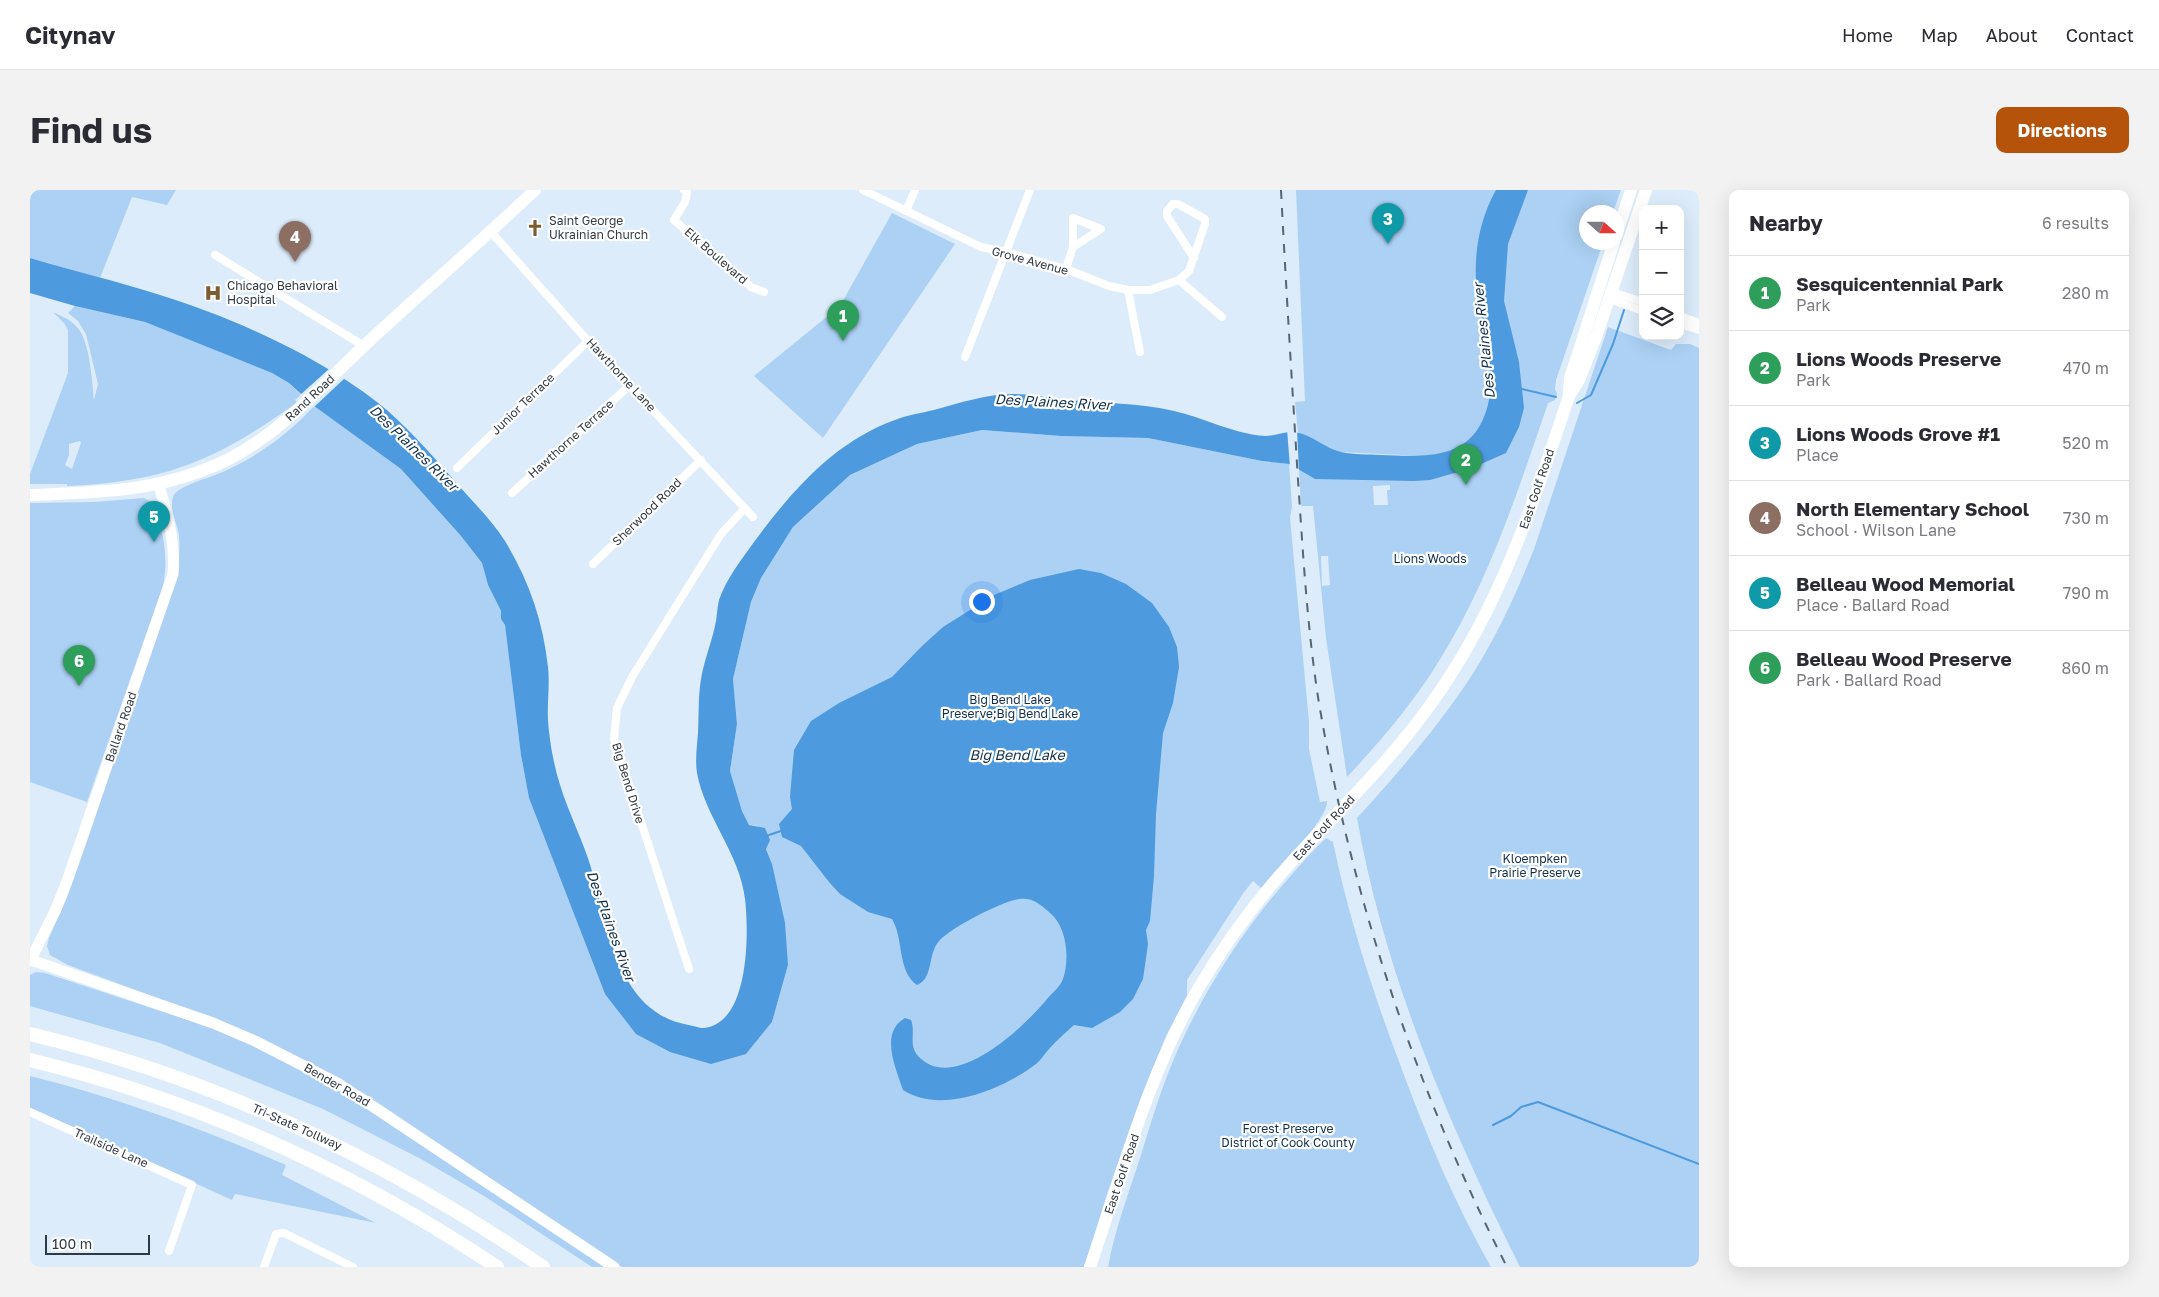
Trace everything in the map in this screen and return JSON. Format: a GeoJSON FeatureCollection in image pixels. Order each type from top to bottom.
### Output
{"type":"FeatureCollection","features":[{"type":"Feature","properties":{"kind":"highway","name":"Tri-State Tollway"},"geometry":{"type":"LineString","coordinates":[[30,1034],[135,1063],[197,1085],[283,1120],[343,1148],[411,1184],[543,1267]]}},
{"type":"Feature","properties":{"kind":"highway","name":"Tri-State Tollway"},"geometry":{"type":"LineString","coordinates":[[30,1060],[73,1070],[166,1099],[278,1144],[385,1198],[448,1235],[497,1267]]}},
{"type":"Feature","properties":{"kind":"main road","name":"Rand Road"},"geometry":{"type":"LineString","coordinates":[[30,495],[120,491],[159,485],[229,459],[270,433],[303,405],[364,346],[535,190]]}},
{"type":"Feature","properties":{"kind":"main road"},"geometry":{"type":"LineString","coordinates":[[1624,211],[1631,190]]}},
{"type":"Feature","properties":{"kind":"main road","name":"East Golf Road"},"geometry":{"type":"LineString","coordinates":[[1090,1267],[1153,1086],[1176,1030],[1198,989],[1252,910],[1274,882],[1392,755],[1439,693],[1464,655],[1487,614],[1508,570],[1530,512],[1569,396],[1579,380],[1611,295],[1646,190]]}},
{"type":"Feature","properties":{"kind":"main road","name":"East Golf Road"},"geometry":{"type":"LineString","coordinates":[[1569,396],[1570,378],[1611,250]]}},
{"type":"Feature","properties":{"kind":"street","name":"Elk Boulevard"},"geometry":{"type":"LineString","coordinates":[[684,190],[687,192],[686,202],[674,220],[751,287],[764,292]]}},
{"type":"Feature","properties":{"kind":"street","name":"Grove Avenue"},"geometry":{"type":"LineString","coordinates":[[863,190],[981,247],[1066,269],[1109,286],[1128,290],[1150,290],[1180,280]]}},
{"type":"Feature","properties":{"kind":"street"},"geometry":{"type":"LineString","coordinates":[[906,211],[915,190]]}},
{"type":"Feature","properties":{"kind":"street"},"geometry":{"type":"LineString","coordinates":[[965,357],[1030,190]]}},
{"type":"Feature","properties":{"kind":"street"},"geometry":{"type":"LineString","coordinates":[[1194,258],[1167,216],[1167,211],[1173,204],[1178,204],[1205,218],[1205,224],[1194,258],[1189,271],[1180,280],[1222,317]]}},
{"type":"Feature","properties":{"kind":"street","name":"Hawthorne Lane"},"geometry":{"type":"LineString","coordinates":[[491,232],[588,340],[753,517]]}},
{"type":"Feature","properties":{"kind":"street"},"geometry":{"type":"LineString","coordinates":[[1066,269],[1073,247]]}},
{"type":"Feature","properties":{"kind":"street"},"geometry":{"type":"LineString","coordinates":[[214,255],[364,346]]}},
{"type":"Feature","properties":{"kind":"street"},"geometry":{"type":"LineString","coordinates":[[1128,290],[1140,352]]}},
{"type":"Feature","properties":{"kind":"street"},"geometry":{"type":"LineString","coordinates":[[1598,291],[1639,301]]}},
{"type":"Feature","properties":{"kind":"street"},"geometry":{"type":"LineString","coordinates":[[1611,295],[1639,309]]}},
{"type":"Feature","properties":{"kind":"street"},"geometry":{"type":"LineString","coordinates":[[1684,317],[1699,323]]}},
{"type":"Feature","properties":{"kind":"street"},"geometry":{"type":"LineString","coordinates":[[1684,325],[1699,330]]}},
{"type":"Feature","properties":{"kind":"street","name":"Junior Terrace"},"geometry":{"type":"LineString","coordinates":[[457,468],[588,340]]}},
{"type":"Feature","properties":{"kind":"street","name":"Hawthorne Terrace"},"geometry":{"type":"LineString","coordinates":[[512,493],[630,385]]}},
{"type":"Feature","properties":{"kind":"street","name":"Sherwood Road"},"geometry":{"type":"LineString","coordinates":[[593,564],[701,460]]}},
{"type":"Feature","properties":{"kind":"street","name":"Ballard Road"},"geometry":{"type":"LineString","coordinates":[[30,960],[56,909],[67,881],[173,574],[173,537],[159,485]]}},
{"type":"Feature","properties":{"kind":"street","name":"Big Bend Drive"},"geometry":{"type":"LineString","coordinates":[[689,969],[614,739],[616,708],[632,677],[721,534],[745,508]]}},
{"type":"Feature","properties":{"kind":"street","name":"Bender Road"},"geometry":{"type":"LineString","coordinates":[[30,960],[213,1023],[255,1041],[339,1084],[614,1267]]}},
{"type":"Feature","properties":{"kind":"street","name":"Trailside Lane"},"geometry":{"type":"LineString","coordinates":[[30,1112],[192,1185],[169,1251]]}},
{"type":"Feature","properties":{"kind":"street"},"geometry":{"type":"LineString","coordinates":[[264,1267],[276,1234],[284,1233],[353,1267]]}},
{"type":"Feature","properties":{"kind":"green space"},"geometry":{"type":"Polygon","coordinates":[[[30,190],[176,190],[167,205],[132,197],[100,278],[30,258],[30,190]]]}},
{"type":"Feature","properties":{"kind":"green space","name":"Lions Woods"},"geometry":{"type":"Polygon","coordinates":[[[1296,190],[1621,190],[1616,205],[1579,205],[1579,250],[1601,250],[1556,380],[1555,389],[1557,394],[1555,400],[1548,403],[1488,567],[1457,631],[1439,661],[1384,736],[1347,777],[1326,638],[1313,506],[1301,506],[1299,470],[1315,479],[1424,456],[1338,452],[1298,433],[1295,402],[1305,401],[1296,190]],[[1390,485],[1373,486],[1374,505],[1388,505],[1387,490],[1390,490],[1390,485]],[[1321,556],[1322,586],[1330,585],[1328,556],[1321,556]]]}},
{"type":"Feature","properties":{"kind":"green space"},"geometry":{"type":"Polygon","coordinates":[[[892,213],[955,244],[823,438],[754,376],[840,306],[892,213]]]}},
{"type":"Feature","properties":{"kind":"green space"},"geometry":{"type":"Polygon","coordinates":[[[75,306],[145,322],[272,373],[289,383],[301,395],[295,400],[297,402],[295,404],[266,424],[214,454],[188,465],[133,480],[102,484],[67,486],[67,484],[30,484],[30,474],[68,373],[68,330],[53,312],[71,322],[81,333],[88,351],[94,400],[98,384],[86,334],[78,321],[68,313],[75,306]],[[80,441],[69,444],[69,455],[65,465],[72,469],[81,443],[80,441]]]}},
{"type":"Feature","properties":{"kind":"green space","name":"Kloempken Prairie Preserve"},"geometry":{"type":"Polygon","coordinates":[[[1608,327],[1639,338],[1639,340],[1671,350],[1676,344],[1690,344],[1699,348],[1699,1267],[1520,1267],[1469,1159],[1422,1048],[1384,935],[1369,877],[1357,818],[1431,731],[1472,675],[1514,597],[1534,549],[1608,327]]]}},
{"type":"Feature","properties":{"kind":"green space","name":"Big Bend Lake Preserve;Big Bend Lake"},"geometry":{"type":"Polygon","coordinates":[[[314,406],[401,469],[461,536],[482,563],[488,585],[501,611],[501,619],[505,625],[521,755],[529,798],[605,994],[746,1054],[772,1022],[788,965],[772,864],[758,826],[749,825],[742,811],[730,771],[737,724],[733,679],[751,602],[761,578],[793,527],[850,475],[917,444],[982,430],[1061,436],[1148,438],[1262,461],[1289,464],[1292,507],[1290,518],[1309,722],[1309,749],[1320,802],[1327,801],[1325,809],[1311,832],[1261,888],[1253,881],[1244,892],[1187,980],[1187,996],[1166,1036],[1146,1086],[1108,1191],[1084,1267],[622,1267],[365,1094],[312,1064],[236,1027],[68,965],[50,955],[47,946],[49,938],[68,895],[91,830],[178,570],[179,539],[172,510],[174,495],[187,485],[218,474],[257,454],[293,427],[314,406]]]}},
{"type":"Feature","properties":{"kind":"green space"},"geometry":{"type":"Polygon","coordinates":[[[144,498],[154,504],[160,524],[165,554],[163,586],[87,802],[30,782],[30,503],[95,502],[144,498]]]}},
{"type":"Feature","properties":{"kind":"green space","name":"Forest Preserve District of Cook County"},"geometry":{"type":"Polygon","coordinates":[[[1326,838],[1333,842],[1362,956],[1411,1093],[1453,1194],[1491,1267],[1108,1267],[1118,1225],[1160,1096],[1173,1061],[1196,1012],[1223,966],[1253,922],[1292,874],[1326,838]]]}},
{"type":"Feature","properties":{"kind":"green space"},"geometry":{"type":"Polygon","coordinates":[[[36,972],[45,973],[209,1027],[257,1047],[341,1091],[605,1267],[592,1267],[484,1196],[421,1159],[323,1109],[160,1043],[30,1006],[30,975],[36,972]]]}},
{"type":"Feature","properties":{"kind":"green space"},"geometry":{"type":"Polygon","coordinates":[[[30,1076],[160,1115],[286,1165],[282,1175],[376,1223],[235,1194],[232,1200],[30,1108],[30,1076]]]}},
{"type":"Feature","properties":{"kind":"water","name":"Des Plaines River"},"geometry":{"type":"Polygon","coordinates":[[[1496,190],[1528,190],[1508,244],[1504,301],[1519,362],[1524,408],[1519,427],[1506,453],[1472,468],[1430,480],[1315,479],[1289,464],[1262,461],[1148,438],[1061,436],[982,430],[917,444],[850,475],[793,527],[761,578],[751,602],[733,679],[737,724],[730,771],[742,811],[749,825],[765,828],[770,840],[766,849],[772,864],[785,923],[788,965],[772,1022],[746,1054],[711,1064],[670,1052],[636,1034],[605,994],[529,798],[521,755],[505,625],[501,619],[501,611],[488,585],[482,563],[461,536],[401,469],[314,406],[289,383],[272,373],[145,322],[75,306],[30,293],[30,258],[144,290],[217,315],[301,354],[353,385],[377,402],[426,449],[480,509],[505,541],[528,586],[539,617],[546,650],[549,674],[548,726],[557,773],[585,850],[614,949],[624,972],[637,993],[654,1010],[676,1022],[702,1028],[718,1023],[730,1012],[738,995],[743,975],[747,933],[742,882],[730,851],[707,805],[697,773],[696,753],[701,679],[715,626],[719,600],[726,584],[754,542],[799,487],[834,455],[873,429],[909,415],[973,399],[1003,394],[1161,408],[1253,435],[1265,436],[1288,432],[1298,433],[1335,450],[1351,454],[1422,456],[1448,451],[1460,446],[1479,427],[1486,412],[1490,395],[1489,361],[1477,294],[1476,267],[1481,227],[1496,190]]]}},
{"type":"Feature","properties":{"kind":"water","name":"Big Bend Lake"},"geometry":{"type":"Polygon","coordinates":[[[1079,569],[1101,573],[1126,584],[1152,603],[1169,627],[1177,647],[1179,667],[1173,703],[1163,733],[1156,814],[1154,876],[1150,921],[1146,930],[1148,944],[1143,979],[1133,999],[1120,1012],[1092,1028],[1074,1025],[1036,1064],[1007,1082],[971,1096],[935,1100],[918,1097],[903,1090],[894,1062],[891,1042],[897,1024],[905,1018],[911,1020],[915,1052],[933,1066],[950,1067],[969,1062],[988,1052],[1023,1025],[1063,979],[1066,952],[1060,925],[1049,912],[1032,900],[1019,899],[1001,905],[954,929],[939,941],[935,947],[926,977],[917,985],[906,972],[896,927],[892,919],[868,912],[840,894],[801,846],[782,837],[779,824],[792,809],[790,797],[794,750],[811,721],[839,703],[892,677],[943,627],[994,595],[1030,580],[1079,569]]]}},
{"type":"Feature","properties":{"kind":"pier"},"geometry":{"type":"Polygon","coordinates":[[[330,368],[345,378],[313,408],[299,396],[330,368]]]}},
{"type":"Feature","properties":{"kind":"pier"},"geometry":{"type":"Polygon","coordinates":[[[1287,429],[1297,430],[1299,473],[1290,467],[1287,429]]]}},
{"type":"Feature","properties":{"kind":"waterway"},"geometry":{"type":"LineString","coordinates":[[1577,403],[1591,395],[1613,344],[1624,310]]}},
{"type":"Feature","properties":{"kind":"waterway"},"geometry":{"type":"LineString","coordinates":[[1522,389],[1556,397]]}},
{"type":"Feature","properties":{"kind":"waterway"},"geometry":{"type":"LineString","coordinates":[[766,836],[781,831]]}},
{"type":"Feature","properties":{"kind":"waterway"},"geometry":{"type":"LineString","coordinates":[[1493,1125],[1511,1116],[1521,1107],[1538,1102],[1699,1164]]}},
{"type":"Feature","properties":{"kind":"railway"},"geometry":{"type":"LineString","coordinates":[[1281,190],[1306,589],[1318,697],[1332,772],[1368,918],[1390,990],[1443,1130],[1507,1267]]}},
{"type":"Feature","properties":{"kind":"place","name":"Saint George Ukrainian Church"},"geometry":{"type":"Point","coordinates":[535,228]}},
{"type":"Feature","properties":{"kind":"place","name":"Lions Woods Grove #1"},"geometry":{"type":"Point","coordinates":[1388,244]}},
{"type":"Feature","properties":{"kind":"place","name":"North Elementary School"},"geometry":{"type":"Point","coordinates":[295,262]}},
{"type":"Feature","properties":{"kind":"place","name":"Chicago Behavioral Hospital"},"geometry":{"type":"Point","coordinates":[213,293]}},
{"type":"Feature","properties":{"kind":"place","name":"Sesquicentennial Park"},"geometry":{"type":"Point","coordinates":[843,341]}},
{"type":"Feature","properties":{"kind":"place","name":"Lions Woods Preserve"},"geometry":{"type":"Point","coordinates":[1466,485]}},
{"type":"Feature","properties":{"kind":"place","name":"Belleau Wood Memorial"},"geometry":{"type":"Point","coordinates":[154,542]}},
{"type":"Feature","properties":{"kind":"place","name":"Belleau Wood Preserve"},"geometry":{"type":"Point","coordinates":[79,686]}}]}
